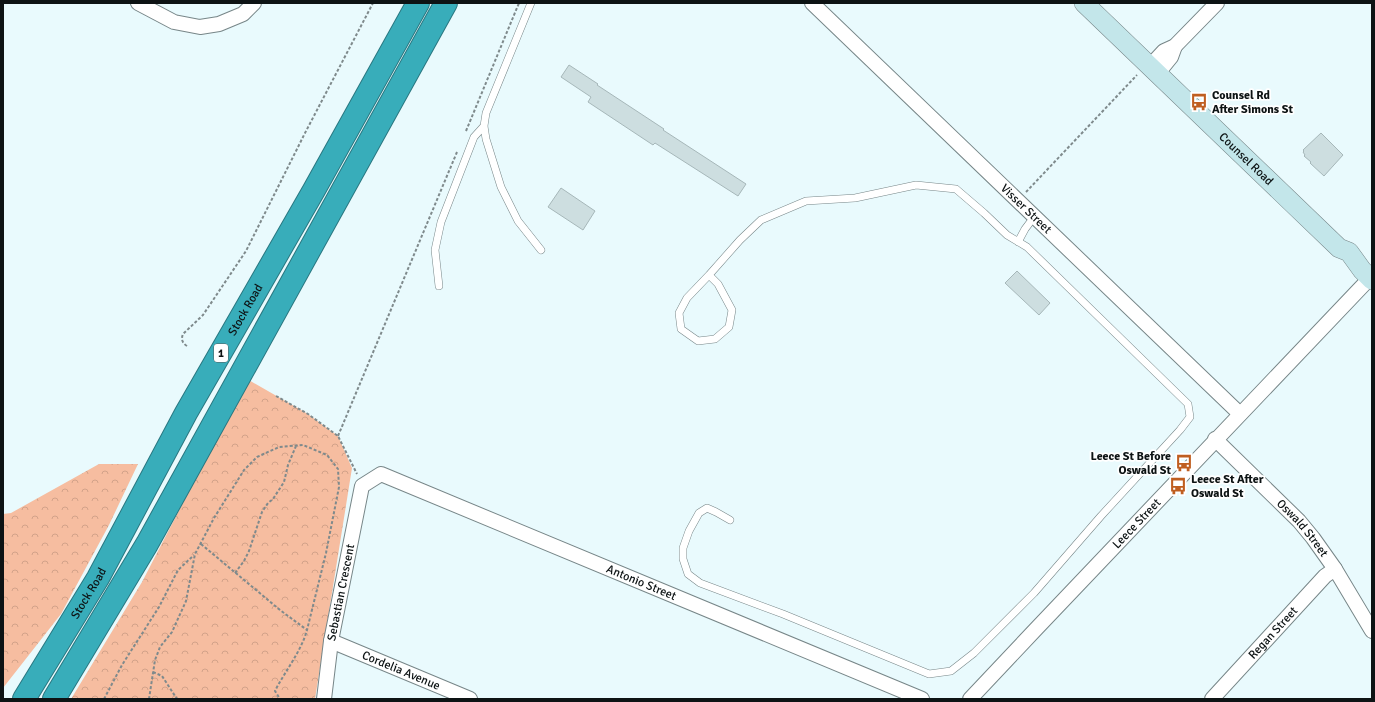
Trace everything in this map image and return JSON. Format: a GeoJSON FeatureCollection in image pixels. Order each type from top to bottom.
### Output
{"type":"FeatureCollection","features":[{"type":"Feature","properties":{"kind":"highway","name":"Stock Road"},"geometry":{"type":"LineString","coordinates":[[24,699],[98,578],[186,413],[310,197],[416,4]]}},
{"type":"Feature","properties":{"kind":"highway","name":"1"},"geometry":{"type":"LineString","coordinates":[[54,699],[147,544],[443,7]]}},
{"type":"Feature","properties":{"kind":"street"},"geometry":{"type":"LineString","coordinates":[[138,3],[174,22],[200,28],[219,24],[243,14],[254,3]]}},
{"type":"Feature","properties":{"kind":"street","name":"Visser Street"},"geometry":{"type":"LineString","coordinates":[[812,3],[1240,414]]}},
{"type":"Feature","properties":{"kind":"street","name":"Counsel Road"},"geometry":{"type":"LineString","coordinates":[[1084,3],[1339,248],[1341,259],[1369,284]]}},
{"type":"Feature","properties":{"kind":"street"},"geometry":{"type":"LineString","coordinates":[[1152,68],[1171,57],[1175,46],[1217,3]]}},
{"type":"Feature","properties":{"kind":"street"},"geometry":{"type":"LineString","coordinates":[[416,4],[443,7]]}},
{"type":"Feature","properties":{"kind":"street","name":"Leece Street"},"geometry":{"type":"LineString","coordinates":[[970,699],[1215,440],[1369,284]]}},
{"type":"Feature","properties":{"kind":"street","name":"Oswald Street"},"geometry":{"type":"LineString","coordinates":[[1215,440],[1299,521],[1313,538],[1335,569],[1372,631]]}},
{"type":"Feature","properties":{"kind":"street","name":"Antonio Street"},"geometry":{"type":"LineString","coordinates":[[362,486],[380,474],[922,699]]}},
{"type":"Feature","properties":{"kind":"street","name":"Sebastian Crescent"},"geometry":{"type":"LineString","coordinates":[[324,699],[331,641],[362,486]]}},
{"type":"Feature","properties":{"kind":"street","name":"Regan Street"},"geometry":{"type":"LineString","coordinates":[[1212,699],[1325,576],[1335,569]]}},
{"type":"Feature","properties":{"kind":"street","name":"Cordelia Avenue"},"geometry":{"type":"LineString","coordinates":[[331,641],[470,699]]}},
{"type":"Feature","properties":{"kind":"lane"},"geometry":{"type":"LineString","coordinates":[[531,3],[486,112],[484,126],[486,139],[500,187],[518,220],[541,250]]}},
{"type":"Feature","properties":{"kind":"lane"},"geometry":{"type":"LineString","coordinates":[[440,286],[435,250],[441,222],[474,137],[484,126]]}},
{"type":"Feature","properties":{"kind":"lane"},"geometry":{"type":"LineString","coordinates":[[709,276],[718,284],[732,310],[729,327],[715,339],[698,341],[681,329],[679,312],[687,298],[709,276],[740,240],[761,220],[806,201],[854,198],[916,185],[956,190],[984,213],[1007,235],[1027,246],[1188,404],[1190,417],[1034,593],[974,653],[951,671],[929,674],[783,614],[700,583],[688,574],[683,559],[683,548],[689,531],[699,513],[707,508],[730,520]]}},
{"type":"Feature","properties":{"kind":"lane"},"geometry":{"type":"LineString","coordinates":[[1018,242],[1034,216]]}},
{"type":"Feature","properties":{"kind":"path"},"geometry":{"type":"LineString","coordinates":[[187,346],[183,342],[183,334],[203,315],[246,251],[305,133],[373,3]]}},
{"type":"Feature","properties":{"kind":"path"},"geometry":{"type":"LineString","coordinates":[[464,135],[519,3]]}},
{"type":"Feature","properties":{"kind":"path"},"geometry":{"type":"LineString","coordinates":[[1018,201],[1152,68]]}},
{"type":"Feature","properties":{"kind":"path"},"geometry":{"type":"LineString","coordinates":[[338,436],[458,150]]}},
{"type":"Feature","properties":{"kind":"path"},"geometry":{"type":"LineString","coordinates":[[276,396],[308,414],[338,436],[362,486]]}},
{"type":"Feature","properties":{"kind":"path"},"geometry":{"type":"LineString","coordinates":[[148,699],[155,660],[160,647],[172,632],[186,601],[195,554],[214,518],[244,470],[257,457],[279,447],[304,445],[327,455],[338,469],[339,487],[326,553],[304,642],[284,673],[275,691],[280,699]]}},
{"type":"Feature","properties":{"kind":"path"},"geometry":{"type":"LineString","coordinates":[[235,573],[249,551],[262,512],[284,482],[288,465],[296,446]]}},
{"type":"Feature","properties":{"kind":"path"},"geometry":{"type":"LineString","coordinates":[[200,544],[280,610],[307,630]]}},
{"type":"Feature","properties":{"kind":"path"},"geometry":{"type":"LineString","coordinates":[[104,699],[122,665],[159,607],[178,570],[195,554]]}},
{"type":"Feature","properties":{"kind":"path"},"geometry":{"type":"LineString","coordinates":[[153,672],[162,676],[177,699]]}},
{"type":"Feature","properties":{"kind":"green space"},"geometry":{"type":"Polygon","coordinates":[[[247,379],[308,414],[338,436],[352,468],[315,699],[71,699],[142,582],[247,379]]]}},
{"type":"Feature","properties":{"kind":"green space"},"geometry":{"type":"Polygon","coordinates":[[[99,464],[138,464],[109,525],[61,614],[3,688],[3,514],[11,513],[99,464]]]}},
{"type":"Feature","properties":{"kind":"building"},"geometry":{"type":"Polygon","coordinates":[[[569,65],[664,129],[663,130],[746,184],[738,196],[655,143],[653,145],[588,102],[591,97],[561,77],[569,65]]]}},
{"type":"Feature","properties":{"kind":"building"},"geometry":{"type":"Polygon","coordinates":[[[1321,133],[1343,155],[1324,176],[1310,163],[1311,162],[1304,156],[1305,155],[1303,152],[1303,150],[1321,133]]]}},
{"type":"Feature","properties":{"kind":"building"},"geometry":{"type":"Polygon","coordinates":[[[561,188],[595,211],[583,230],[548,207],[561,188]]]}},
{"type":"Feature","properties":{"kind":"building"},"geometry":{"type":"Polygon","coordinates":[[[1017,271],[1050,303],[1039,315],[1005,283],[1017,271]]]}},
{"type":"Feature","properties":{"kind":"place","name":"Counsel Rd After Simons St"},"geometry":{"type":"Point","coordinates":[1199,102]}},
{"type":"Feature","properties":{"kind":"place","name":"Leece St Before Oswald St"},"geometry":{"type":"Point","coordinates":[1184,463]}},
{"type":"Feature","properties":{"kind":"place","name":"Leece St After Oswald St"},"geometry":{"type":"Point","coordinates":[1178,486]}}]}
